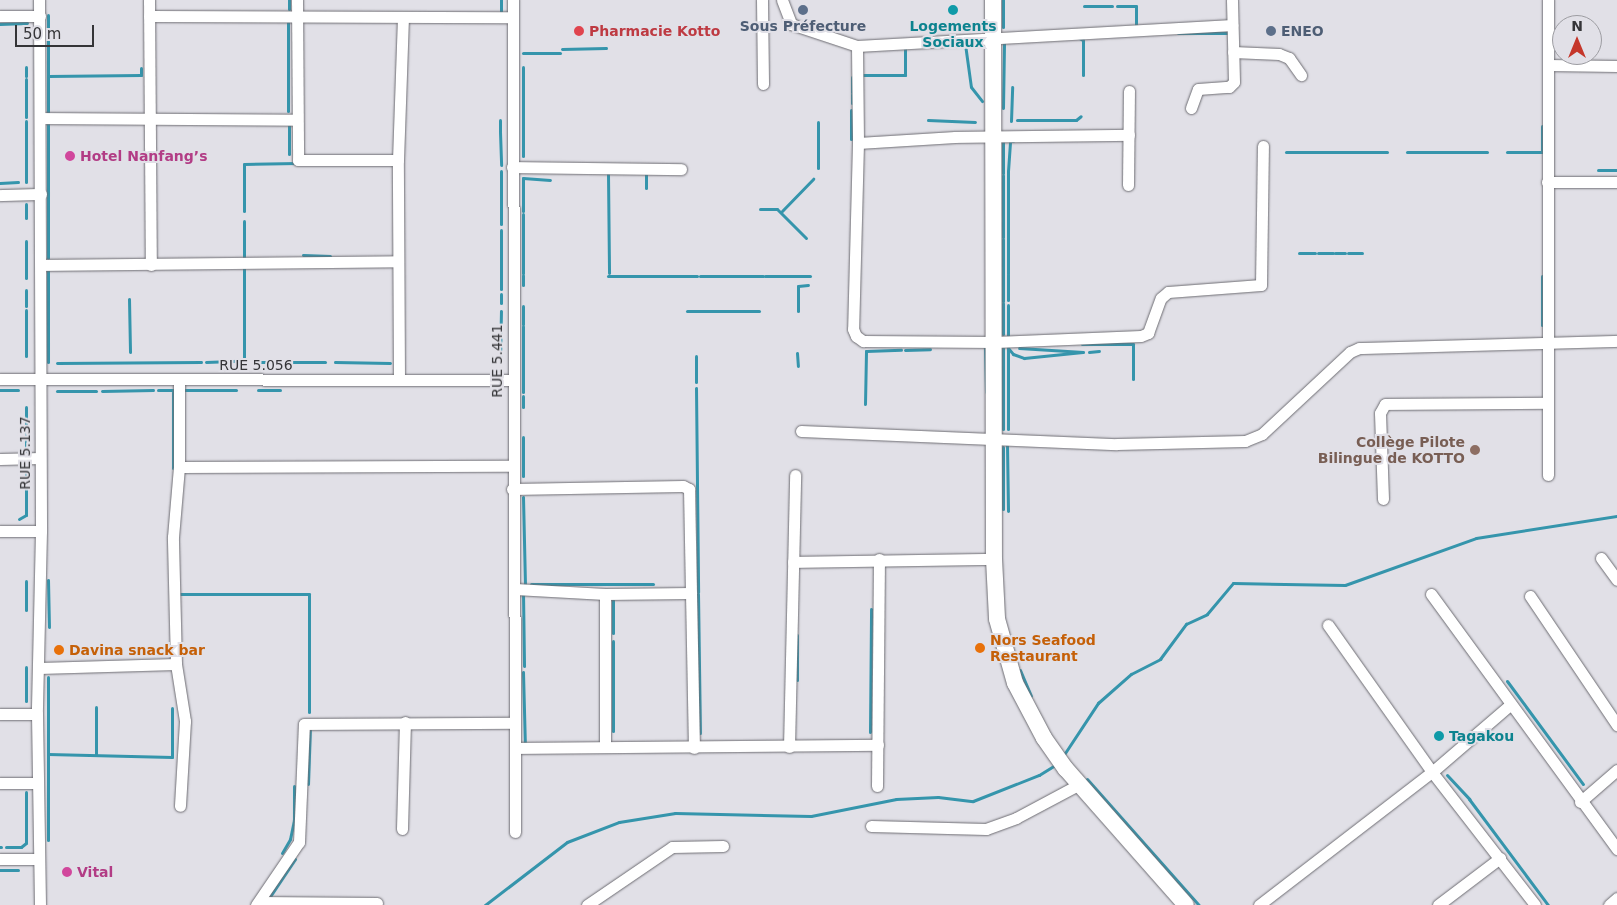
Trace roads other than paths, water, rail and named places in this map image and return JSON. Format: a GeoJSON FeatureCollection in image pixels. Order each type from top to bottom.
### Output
{"type":"FeatureCollection","features":[{"type":"Feature","properties":{"kind":"main road"},"geometry":{"type":"LineString","coordinates":[[993,0],[995,136],[994,559],[997,620],[1015,683],[1044,738],[1066,769],[1186,905]]}},
{"type":"Feature","properties":{"kind":"street","name":"RUE 5.137"},"geometry":{"type":"LineString","coordinates":[[40,0],[42,194],[41,532],[39,668],[36,714],[40,905]]}},
{"type":"Feature","properties":{"kind":"street"},"geometry":{"type":"LineString","coordinates":[[149,0],[151,265]]}},
{"type":"Feature","properties":{"kind":"street"},"geometry":{"type":"LineString","coordinates":[[297,0],[296,158],[300,162],[398,160]]}},
{"type":"Feature","properties":{"kind":"street","name":"RUE 5.441"},"geometry":{"type":"LineString","coordinates":[[513,0],[512,489],[515,589],[515,832]]}},
{"type":"Feature","properties":{"kind":"street"},"geometry":{"type":"LineString","coordinates":[[762,0],[764,84]]}},
{"type":"Feature","properties":{"kind":"street"},"geometry":{"type":"LineString","coordinates":[[782,0],[790,24],[857,46],[1232,25]]}},
{"type":"Feature","properties":{"kind":"street"},"geometry":{"type":"LineString","coordinates":[[1191,108],[1198,88],[1232,85],[1232,0]]}},
{"type":"Feature","properties":{"kind":"street"},"geometry":{"type":"LineString","coordinates":[[1548,0],[1546,342],[1548,475]]}},
{"type":"Feature","properties":{"kind":"street"},"geometry":{"type":"LineString","coordinates":[[0,16],[40,16]]}},
{"type":"Feature","properties":{"kind":"street"},"geometry":{"type":"LineString","coordinates":[[149,16],[512,17]]}},
{"type":"Feature","properties":{"kind":"street"},"geometry":{"type":"LineString","coordinates":[[398,379],[398,160],[403,17]]}},
{"type":"Feature","properties":{"kind":"street"},"geometry":{"type":"LineString","coordinates":[[857,46],[858,143],[853,329],[856,336],[864,341],[995,342],[1141,336],[1148,333],[1161,298],[1168,292],[1261,285],[1263,146]]}},
{"type":"Feature","properties":{"kind":"street"},"geometry":{"type":"LineString","coordinates":[[1233,52],[1278,54],[1289,58],[1301,75]]}},
{"type":"Feature","properties":{"kind":"street"},"geometry":{"type":"LineString","coordinates":[[1548,66],[1617,66]]}},
{"type":"Feature","properties":{"kind":"street"},"geometry":{"type":"LineString","coordinates":[[1128,185],[1129,91]]}},
{"type":"Feature","properties":{"kind":"street"},"geometry":{"type":"LineString","coordinates":[[41,118],[296,120]]}},
{"type":"Feature","properties":{"kind":"street"},"geometry":{"type":"LineString","coordinates":[[858,143],[995,136],[1129,135]]}},
{"type":"Feature","properties":{"kind":"street"},"geometry":{"type":"LineString","coordinates":[[512,167],[681,169]]}},
{"type":"Feature","properties":{"kind":"street"},"geometry":{"type":"LineString","coordinates":[[1547,182],[1617,182]]}},
{"type":"Feature","properties":{"kind":"street"},"geometry":{"type":"LineString","coordinates":[[0,195],[42,194]]}},
{"type":"Feature","properties":{"kind":"street"},"geometry":{"type":"LineString","coordinates":[[41,265],[398,261]]}},
{"type":"Feature","properties":{"kind":"street"},"geometry":{"type":"LineString","coordinates":[[801,431],[994,441],[1117,444],[1245,441],[1262,434],[1350,352],[1359,348],[1617,340]]}},
{"type":"Feature","properties":{"kind":"street","name":"RUE 5.056"},"geometry":{"type":"LineString","coordinates":[[0,379],[512,380]]}},
{"type":"Feature","properties":{"kind":"street"},"geometry":{"type":"LineString","coordinates":[[178,380],[179,467],[173,537],[176,664],[185,721],[180,806]]}},
{"type":"Feature","properties":{"kind":"street"},"geometry":{"type":"LineString","coordinates":[[1383,498],[1380,413],[1385,404],[1547,403]]}},
{"type":"Feature","properties":{"kind":"street"},"geometry":{"type":"LineString","coordinates":[[0,458],[40,458]]}},
{"type":"Feature","properties":{"kind":"street"},"geometry":{"type":"LineString","coordinates":[[179,467],[512,466]]}},
{"type":"Feature","properties":{"kind":"street"},"geometry":{"type":"LineString","coordinates":[[789,747],[796,475]]}},
{"type":"Feature","properties":{"kind":"street"},"geometry":{"type":"LineString","coordinates":[[512,489],[683,486],[689,489],[694,748]]}},
{"type":"Feature","properties":{"kind":"street"},"geometry":{"type":"LineString","coordinates":[[0,532],[41,532]]}},
{"type":"Feature","properties":{"kind":"street"},"geometry":{"type":"LineString","coordinates":[[1601,558],[1617,580]]}},
{"type":"Feature","properties":{"kind":"street"},"geometry":{"type":"LineString","coordinates":[[877,786],[879,559]]}},
{"type":"Feature","properties":{"kind":"street"},"geometry":{"type":"LineString","coordinates":[[793,562],[879,559],[994,559]]}},
{"type":"Feature","properties":{"kind":"street"},"geometry":{"type":"LineString","coordinates":[[515,589],[605,594],[691,593]]}},
{"type":"Feature","properties":{"kind":"street"},"geometry":{"type":"LineString","coordinates":[[605,594],[605,746]]}},
{"type":"Feature","properties":{"kind":"street"},"geometry":{"type":"LineString","coordinates":[[1431,594],[1580,802],[1617,849]]}},
{"type":"Feature","properties":{"kind":"street"},"geometry":{"type":"LineString","coordinates":[[1530,596],[1617,725]]}},
{"type":"Feature","properties":{"kind":"street"},"geometry":{"type":"LineString","coordinates":[[1328,625],[1432,772],[1535,905]]}},
{"type":"Feature","properties":{"kind":"street"},"geometry":{"type":"LineString","coordinates":[[39,668],[176,664]]}},
{"type":"Feature","properties":{"kind":"street"},"geometry":{"type":"LineString","coordinates":[[1259,905],[1432,772],[1511,704]]}},
{"type":"Feature","properties":{"kind":"street"},"geometry":{"type":"LineString","coordinates":[[0,714],[36,714]]}},
{"type":"Feature","properties":{"kind":"street"},"geometry":{"type":"LineString","coordinates":[[402,829],[405,722]]}},
{"type":"Feature","properties":{"kind":"street"},"geometry":{"type":"LineString","coordinates":[[257,903],[299,842],[304,724],[515,722]]}},
{"type":"Feature","properties":{"kind":"street"},"geometry":{"type":"LineString","coordinates":[[515,748],[878,745]]}},
{"type":"Feature","properties":{"kind":"street"},"geometry":{"type":"LineString","coordinates":[[1580,802],[1617,770]]}},
{"type":"Feature","properties":{"kind":"street"},"geometry":{"type":"LineString","coordinates":[[0,783],[37,783]]}},
{"type":"Feature","properties":{"kind":"street"},"geometry":{"type":"LineString","coordinates":[[871,826],[986,829],[1016,818],[1080,784]]}},
{"type":"Feature","properties":{"kind":"street"},"geometry":{"type":"LineString","coordinates":[[586,905],[672,848],[723,846]]}},
{"type":"Feature","properties":{"kind":"street"},"geometry":{"type":"LineString","coordinates":[[1438,905],[1500,858]]}},
{"type":"Feature","properties":{"kind":"street"},"geometry":{"type":"LineString","coordinates":[[0,859],[38,859]]}},
{"type":"Feature","properties":{"kind":"street"},"geometry":{"type":"LineString","coordinates":[[1609,905],[1617,898]]}},
{"type":"Feature","properties":{"kind":"street"},"geometry":{"type":"LineString","coordinates":[[257,903],[377,903]]}},
{"type":"Feature","properties":{"kind":"waterway"},"geometry":{"type":"LineString","coordinates":[[289,0],[289,9]]}},
{"type":"Feature","properties":{"kind":"waterway"},"geometry":{"type":"LineString","coordinates":[[501,0],[501,11]]}},
{"type":"Feature","properties":{"kind":"waterway"},"geometry":{"type":"LineString","coordinates":[[1003,0],[1003,27]]}},
{"type":"Feature","properties":{"kind":"waterway"},"geometry":{"type":"LineString","coordinates":[[1084,6],[1112,6]]}},
{"type":"Feature","properties":{"kind":"waterway"},"geometry":{"type":"LineString","coordinates":[[1117,6],[1136,6],[1136,29]]}},
{"type":"Feature","properties":{"kind":"waterway"},"geometry":{"type":"LineString","coordinates":[[48,15],[48,113]]}},
{"type":"Feature","properties":{"kind":"waterway"},"geometry":{"type":"LineString","coordinates":[[288,20],[288,111]]}},
{"type":"Feature","properties":{"kind":"waterway"},"geometry":{"type":"LineString","coordinates":[[0,24],[27,23]]}},
{"type":"Feature","properties":{"kind":"waterway"},"geometry":{"type":"LineString","coordinates":[[1178,33],[1227,33]]}},
{"type":"Feature","properties":{"kind":"waterway"},"geometry":{"type":"LineString","coordinates":[[1079,38],[1083,40],[1083,75]]}},
{"type":"Feature","properties":{"kind":"waterway"},"geometry":{"type":"LineString","coordinates":[[1003,108],[1004,41]]}},
{"type":"Feature","properties":{"kind":"waterway"},"geometry":{"type":"LineString","coordinates":[[965,44],[971,87],[982,101]]}},
{"type":"Feature","properties":{"kind":"waterway"},"geometry":{"type":"LineString","coordinates":[[863,75],[905,75],[905,45]]}},
{"type":"Feature","properties":{"kind":"waterway"},"geometry":{"type":"LineString","coordinates":[[562,49],[606,48]]}},
{"type":"Feature","properties":{"kind":"waterway"},"geometry":{"type":"LineString","coordinates":[[523,53],[560,53]]}},
{"type":"Feature","properties":{"kind":"waterway"},"geometry":{"type":"LineString","coordinates":[[26,67],[26,76]]}},
{"type":"Feature","properties":{"kind":"waterway"},"geometry":{"type":"LineString","coordinates":[[523,67],[523,156]]}},
{"type":"Feature","properties":{"kind":"waterway"},"geometry":{"type":"LineString","coordinates":[[48,76],[141,75],[141,68]]}},
{"type":"Feature","properties":{"kind":"waterway"},"geometry":{"type":"LineString","coordinates":[[852,77],[852,92]]}},
{"type":"Feature","properties":{"kind":"waterway"},"geometry":{"type":"LineString","coordinates":[[26,79],[26,117]]}},
{"type":"Feature","properties":{"kind":"waterway"},"geometry":{"type":"LineString","coordinates":[[1011,121],[1012,87]]}},
{"type":"Feature","properties":{"kind":"waterway"},"geometry":{"type":"LineString","coordinates":[[852,94],[852,103]]}},
{"type":"Feature","properties":{"kind":"waterway"},"geometry":{"type":"LineString","coordinates":[[851,110],[851,139]]}},
{"type":"Feature","properties":{"kind":"waterway"},"geometry":{"type":"LineString","coordinates":[[1017,120],[1076,120],[1081,116]]}},
{"type":"Feature","properties":{"kind":"waterway"},"geometry":{"type":"LineString","coordinates":[[500,120],[500,131]]}},
{"type":"Feature","properties":{"kind":"waterway"},"geometry":{"type":"LineString","coordinates":[[928,120],[975,122]]}},
{"type":"Feature","properties":{"kind":"waterway"},"geometry":{"type":"LineString","coordinates":[[26,121],[26,182]]}},
{"type":"Feature","properties":{"kind":"waterway"},"geometry":{"type":"LineString","coordinates":[[48,122],[48,258]]}},
{"type":"Feature","properties":{"kind":"waterway"},"geometry":{"type":"LineString","coordinates":[[289,122],[289,154]]}},
{"type":"Feature","properties":{"kind":"waterway"},"geometry":{"type":"LineString","coordinates":[[818,122],[818,168]]}},
{"type":"Feature","properties":{"kind":"waterway"},"geometry":{"type":"LineString","coordinates":[[1507,152],[1542,152],[1542,126]]}},
{"type":"Feature","properties":{"kind":"waterway"},"geometry":{"type":"LineString","coordinates":[[500,132],[501,165]]}},
{"type":"Feature","properties":{"kind":"waterway"},"geometry":{"type":"LineString","coordinates":[[1003,141],[1003,173]]}},
{"type":"Feature","properties":{"kind":"waterway"},"geometry":{"type":"LineString","coordinates":[[1008,273],[1008,171],[1010,141],[1013,141]]}},
{"type":"Feature","properties":{"kind":"waterway"},"geometry":{"type":"LineString","coordinates":[[1286,152],[1387,152]]}},
{"type":"Feature","properties":{"kind":"waterway"},"geometry":{"type":"LineString","coordinates":[[1407,152],[1487,152]]}},
{"type":"Feature","properties":{"kind":"waterway"},"geometry":{"type":"LineString","coordinates":[[244,211],[244,164],[297,163]]}},
{"type":"Feature","properties":{"kind":"waterway"},"geometry":{"type":"LineString","coordinates":[[1598,170],[1617,170]]}},
{"type":"Feature","properties":{"kind":"waterway"},"geometry":{"type":"LineString","coordinates":[[501,171],[501,224]]}},
{"type":"Feature","properties":{"kind":"waterway"},"geometry":{"type":"LineString","coordinates":[[646,171],[646,188]]}},
{"type":"Feature","properties":{"kind":"waterway"},"geometry":{"type":"LineString","coordinates":[[608,174],[609,273]]}},
{"type":"Feature","properties":{"kind":"waterway"},"geometry":{"type":"LineString","coordinates":[[1003,175],[1003,237]]}},
{"type":"Feature","properties":{"kind":"waterway"},"geometry":{"type":"LineString","coordinates":[[523,211],[523,178],[550,180]]}},
{"type":"Feature","properties":{"kind":"waterway"},"geometry":{"type":"LineString","coordinates":[[782,211],[813,179]]}},
{"type":"Feature","properties":{"kind":"waterway"},"geometry":{"type":"LineString","coordinates":[[0,183],[18,182]]}},
{"type":"Feature","properties":{"kind":"waterway"},"geometry":{"type":"LineString","coordinates":[[26,204],[26,218]]}},
{"type":"Feature","properties":{"kind":"waterway"},"geometry":{"type":"LineString","coordinates":[[760,209],[777,209],[806,238]]}},
{"type":"Feature","properties":{"kind":"waterway"},"geometry":{"type":"LineString","coordinates":[[523,214],[523,273]]}},
{"type":"Feature","properties":{"kind":"waterway"},"geometry":{"type":"LineString","coordinates":[[244,221],[244,257]]}},
{"type":"Feature","properties":{"kind":"waterway"},"geometry":{"type":"LineString","coordinates":[[501,230],[501,289]]}},
{"type":"Feature","properties":{"kind":"waterway"},"geometry":{"type":"LineString","coordinates":[[1003,239],[1003,301]]}},
{"type":"Feature","properties":{"kind":"waterway"},"geometry":{"type":"LineString","coordinates":[[26,241],[26,278]]}},
{"type":"Feature","properties":{"kind":"waterway"},"geometry":{"type":"LineString","coordinates":[[1299,253],[1315,253]]}},
{"type":"Feature","properties":{"kind":"waterway"},"geometry":{"type":"LineString","coordinates":[[1318,253],[1333,253]]}},
{"type":"Feature","properties":{"kind":"waterway"},"geometry":{"type":"LineString","coordinates":[[1335,253],[1345,253]]}},
{"type":"Feature","properties":{"kind":"waterway"},"geometry":{"type":"LineString","coordinates":[[1348,253],[1362,253]]}},
{"type":"Feature","properties":{"kind":"waterway"},"geometry":{"type":"LineString","coordinates":[[303,255],[330,256]]}},
{"type":"Feature","properties":{"kind":"waterway"},"geometry":{"type":"LineString","coordinates":[[244,266],[244,361]]}},
{"type":"Feature","properties":{"kind":"waterway"},"geometry":{"type":"LineString","coordinates":[[48,268],[48,362]]}},
{"type":"Feature","properties":{"kind":"waterway"},"geometry":{"type":"LineString","coordinates":[[1008,274],[1008,300]]}},
{"type":"Feature","properties":{"kind":"waterway"},"geometry":{"type":"LineString","coordinates":[[523,275],[523,285]]}},
{"type":"Feature","properties":{"kind":"waterway"},"geometry":{"type":"LineString","coordinates":[[608,276],[697,276]]}},
{"type":"Feature","properties":{"kind":"waterway"},"geometry":{"type":"LineString","coordinates":[[700,276],[763,276]]}},
{"type":"Feature","properties":{"kind":"waterway"},"geometry":{"type":"LineString","coordinates":[[765,276],[810,276]]}},
{"type":"Feature","properties":{"kind":"waterway"},"geometry":{"type":"LineString","coordinates":[[1542,276],[1542,325]]}},
{"type":"Feature","properties":{"kind":"waterway"},"geometry":{"type":"LineString","coordinates":[[798,311],[798,286],[808,285]]}},
{"type":"Feature","properties":{"kind":"waterway"},"geometry":{"type":"LineString","coordinates":[[26,290],[26,306]]}},
{"type":"Feature","properties":{"kind":"waterway"},"geometry":{"type":"LineString","coordinates":[[501,294],[501,303]]}},
{"type":"Feature","properties":{"kind":"waterway"},"geometry":{"type":"LineString","coordinates":[[129,299],[130,352]]}},
{"type":"Feature","properties":{"kind":"waterway"},"geometry":{"type":"LineString","coordinates":[[1003,303],[1003,334]]}},
{"type":"Feature","properties":{"kind":"waterway"},"geometry":{"type":"LineString","coordinates":[[1008,305],[1008,335]]}},
{"type":"Feature","properties":{"kind":"waterway"},"geometry":{"type":"LineString","coordinates":[[523,306],[523,324]]}},
{"type":"Feature","properties":{"kind":"waterway"},"geometry":{"type":"LineString","coordinates":[[26,310],[26,356]]}},
{"type":"Feature","properties":{"kind":"waterway"},"geometry":{"type":"LineString","coordinates":[[500,362],[501,311]]}},
{"type":"Feature","properties":{"kind":"waterway"},"geometry":{"type":"LineString","coordinates":[[687,311],[759,311]]}},
{"type":"Feature","properties":{"kind":"waterway"},"geometry":{"type":"LineString","coordinates":[[523,326],[523,392]]}},
{"type":"Feature","properties":{"kind":"waterway"},"geometry":{"type":"LineString","coordinates":[[1082,344],[1133,344],[1133,379]]}},
{"type":"Feature","properties":{"kind":"waterway"},"geometry":{"type":"LineString","coordinates":[[982,345],[985,347],[986,392]]}},
{"type":"Feature","properties":{"kind":"waterway"},"geometry":{"type":"LineString","coordinates":[[1003,348],[1003,429]]}},
{"type":"Feature","properties":{"kind":"waterway"},"geometry":{"type":"LineString","coordinates":[[1008,348],[1013,354],[1024,358],[1083,352],[1019,348]]}},
{"type":"Feature","properties":{"kind":"waterway"},"geometry":{"type":"LineString","coordinates":[[1008,348],[1008,429]]}},
{"type":"Feature","properties":{"kind":"waterway"},"geometry":{"type":"LineString","coordinates":[[905,350],[930,349]]}},
{"type":"Feature","properties":{"kind":"waterway"},"geometry":{"type":"LineString","coordinates":[[865,404],[866,351],[901,350]]}},
{"type":"Feature","properties":{"kind":"waterway"},"geometry":{"type":"LineString","coordinates":[[1089,352],[1099,351]]}},
{"type":"Feature","properties":{"kind":"waterway"},"geometry":{"type":"LineString","coordinates":[[797,353],[798,366]]}},
{"type":"Feature","properties":{"kind":"waterway"},"geometry":{"type":"LineString","coordinates":[[696,356],[696,382]]}},
{"type":"Feature","properties":{"kind":"waterway"},"geometry":{"type":"LineString","coordinates":[[206,362],[239,361]]}},
{"type":"Feature","properties":{"kind":"waterway"},"geometry":{"type":"LineString","coordinates":[[57,363],[201,362]]}},
{"type":"Feature","properties":{"kind":"waterway"},"geometry":{"type":"LineString","coordinates":[[255,362],[281,362]]}},
{"type":"Feature","properties":{"kind":"waterway"},"geometry":{"type":"LineString","coordinates":[[289,362],[325,362]]}},
{"type":"Feature","properties":{"kind":"waterway"},"geometry":{"type":"LineString","coordinates":[[335,362],[390,363]]}},
{"type":"Feature","properties":{"kind":"waterway"},"geometry":{"type":"LineString","coordinates":[[696,388],[698,592]]}},
{"type":"Feature","properties":{"kind":"waterway"},"geometry":{"type":"LineString","coordinates":[[0,390],[18,390]]}},
{"type":"Feature","properties":{"kind":"waterway"},"geometry":{"type":"LineString","coordinates":[[102,391],[153,390]]}},
{"type":"Feature","properties":{"kind":"waterway"},"geometry":{"type":"LineString","coordinates":[[158,390],[175,390]]}},
{"type":"Feature","properties":{"kind":"waterway"},"geometry":{"type":"LineString","coordinates":[[182,390],[236,390]]}},
{"type":"Feature","properties":{"kind":"waterway"},"geometry":{"type":"LineString","coordinates":[[258,390],[280,390]]}},
{"type":"Feature","properties":{"kind":"waterway"},"geometry":{"type":"LineString","coordinates":[[57,391],[96,391]]}},
{"type":"Feature","properties":{"kind":"waterway"},"geometry":{"type":"LineString","coordinates":[[173,392],[173,468]]}},
{"type":"Feature","properties":{"kind":"waterway"},"geometry":{"type":"LineString","coordinates":[[523,396],[523,407]]}},
{"type":"Feature","properties":{"kind":"waterway"},"geometry":{"type":"LineString","coordinates":[[26,407],[26,456]]}},
{"type":"Feature","properties":{"kind":"waterway"},"geometry":{"type":"LineString","coordinates":[[523,437],[523,476]]}},
{"type":"Feature","properties":{"kind":"waterway"},"geometry":{"type":"LineString","coordinates":[[1007,445],[1008,511]]}},
{"type":"Feature","properties":{"kind":"waterway"},"geometry":{"type":"LineString","coordinates":[[1003,447],[1003,509]]}},
{"type":"Feature","properties":{"kind":"waterway"},"geometry":{"type":"LineString","coordinates":[[19,519],[26,515],[26,462]]}},
{"type":"Feature","properties":{"kind":"waterway"},"geometry":{"type":"LineString","coordinates":[[523,497],[525,584]]}},
{"type":"Feature","properties":{"kind":"waterway"},"geometry":{"type":"LineString","coordinates":[[1063,756],[1098,703],[1131,674],[1160,659],[1186,624],[1207,614],[1233,583],[1345,585],[1476,538],[1617,516]]}},
{"type":"Feature","properties":{"kind":"waterway"},"geometry":{"type":"LineString","coordinates":[[48,580],[49,627]]}},
{"type":"Feature","properties":{"kind":"waterway"},"geometry":{"type":"LineString","coordinates":[[26,581],[26,610]]}},
{"type":"Feature","properties":{"kind":"waterway"},"geometry":{"type":"LineString","coordinates":[[531,584],[653,584]]}},
{"type":"Feature","properties":{"kind":"waterway"},"geometry":{"type":"LineString","coordinates":[[523,592],[524,666]]}},
{"type":"Feature","properties":{"kind":"waterway"},"geometry":{"type":"LineString","coordinates":[[178,594],[309,594],[309,712]]}},
{"type":"Feature","properties":{"kind":"waterway"},"geometry":{"type":"LineString","coordinates":[[698,594],[700,733]]}},
{"type":"Feature","properties":{"kind":"waterway"},"geometry":{"type":"LineString","coordinates":[[613,600],[613,633]]}},
{"type":"Feature","properties":{"kind":"waterway"},"geometry":{"type":"LineString","coordinates":[[870,732],[871,609]]}},
{"type":"Feature","properties":{"kind":"waterway"},"geometry":{"type":"LineString","coordinates":[[797,635],[797,680]]}},
{"type":"Feature","properties":{"kind":"waterway"},"geometry":{"type":"LineString","coordinates":[[613,641],[613,731]]}},
{"type":"Feature","properties":{"kind":"waterway"},"geometry":{"type":"LineString","coordinates":[[26,667],[26,701]]}},
{"type":"Feature","properties":{"kind":"waterway"},"geometry":{"type":"LineString","coordinates":[[1020,670],[1031,696]]}},
{"type":"Feature","properties":{"kind":"waterway"},"geometry":{"type":"LineString","coordinates":[[523,672],[525,746]]}},
{"type":"Feature","properties":{"kind":"waterway"},"geometry":{"type":"LineString","coordinates":[[48,677],[48,840]]}},
{"type":"Feature","properties":{"kind":"waterway"},"geometry":{"type":"LineString","coordinates":[[1507,681],[1583,784]]}},
{"type":"Feature","properties":{"kind":"waterway"},"geometry":{"type":"LineString","coordinates":[[96,707],[96,754]]}},
{"type":"Feature","properties":{"kind":"waterway"},"geometry":{"type":"LineString","coordinates":[[48,754],[172,757],[172,708]]}},
{"type":"Feature","properties":{"kind":"waterway"},"geometry":{"type":"LineString","coordinates":[[308,784],[310,727]]}},
{"type":"Feature","properties":{"kind":"waterway"},"geometry":{"type":"LineString","coordinates":[[485,905],[567,842],[619,822],[675,813],[811,816],[896,799],[938,797],[973,801],[1039,775],[1055,765]]}},
{"type":"Feature","properties":{"kind":"waterway"},"geometry":{"type":"LineString","coordinates":[[1447,775],[1469,799],[1548,905]]}},
{"type":"Feature","properties":{"kind":"waterway"},"geometry":{"type":"LineString","coordinates":[[1087,779],[1199,905]]}},
{"type":"Feature","properties":{"kind":"waterway"},"geometry":{"type":"LineString","coordinates":[[282,853],[290,839],[294,820],[294,786]]}},
{"type":"Feature","properties":{"kind":"waterway"},"geometry":{"type":"LineString","coordinates":[[6,847],[21,847],[26,843],[26,792]]}},
{"type":"Feature","properties":{"kind":"waterway"},"geometry":{"type":"LineString","coordinates":[[269,898],[295,859]]}},
{"type":"Feature","properties":{"kind":"waterway"},"geometry":{"type":"LineString","coordinates":[[0,870],[18,870]]}},
{"type":"Feature","properties":{"kind":"place","name":"Sous Préfecture"},"geometry":{"type":"Point","coordinates":[803,10]}},
{"type":"Feature","properties":{"kind":"place","name":"Logements Sociaux"},"geometry":{"type":"Point","coordinates":[953,10]}},
{"type":"Feature","properties":{"kind":"place","name":"Pharmacie Kotto"},"geometry":{"type":"Point","coordinates":[579,31]}},
{"type":"Feature","properties":{"kind":"place","name":"ENEO"},"geometry":{"type":"Point","coordinates":[1271,31]}},
{"type":"Feature","properties":{"kind":"place","name":"Hotel Nanfang’s"},"geometry":{"type":"Point","coordinates":[70,156]}},
{"type":"Feature","properties":{"kind":"place","name":"Collège Pilote Bilingue de KOTTO"},"geometry":{"type":"Point","coordinates":[1475,450]}},
{"type":"Feature","properties":{"kind":"place","name":"Nors Seafood Restaurant"},"geometry":{"type":"Point","coordinates":[980,648]}},
{"type":"Feature","properties":{"kind":"place","name":"Davina snack bar"},"geometry":{"type":"Point","coordinates":[59,650]}},
{"type":"Feature","properties":{"kind":"place","name":"Tagakou"},"geometry":{"type":"Point","coordinates":[1439,736]}},
{"type":"Feature","properties":{"kind":"place","name":"Vital"},"geometry":{"type":"Point","coordinates":[67,872]}}]}
